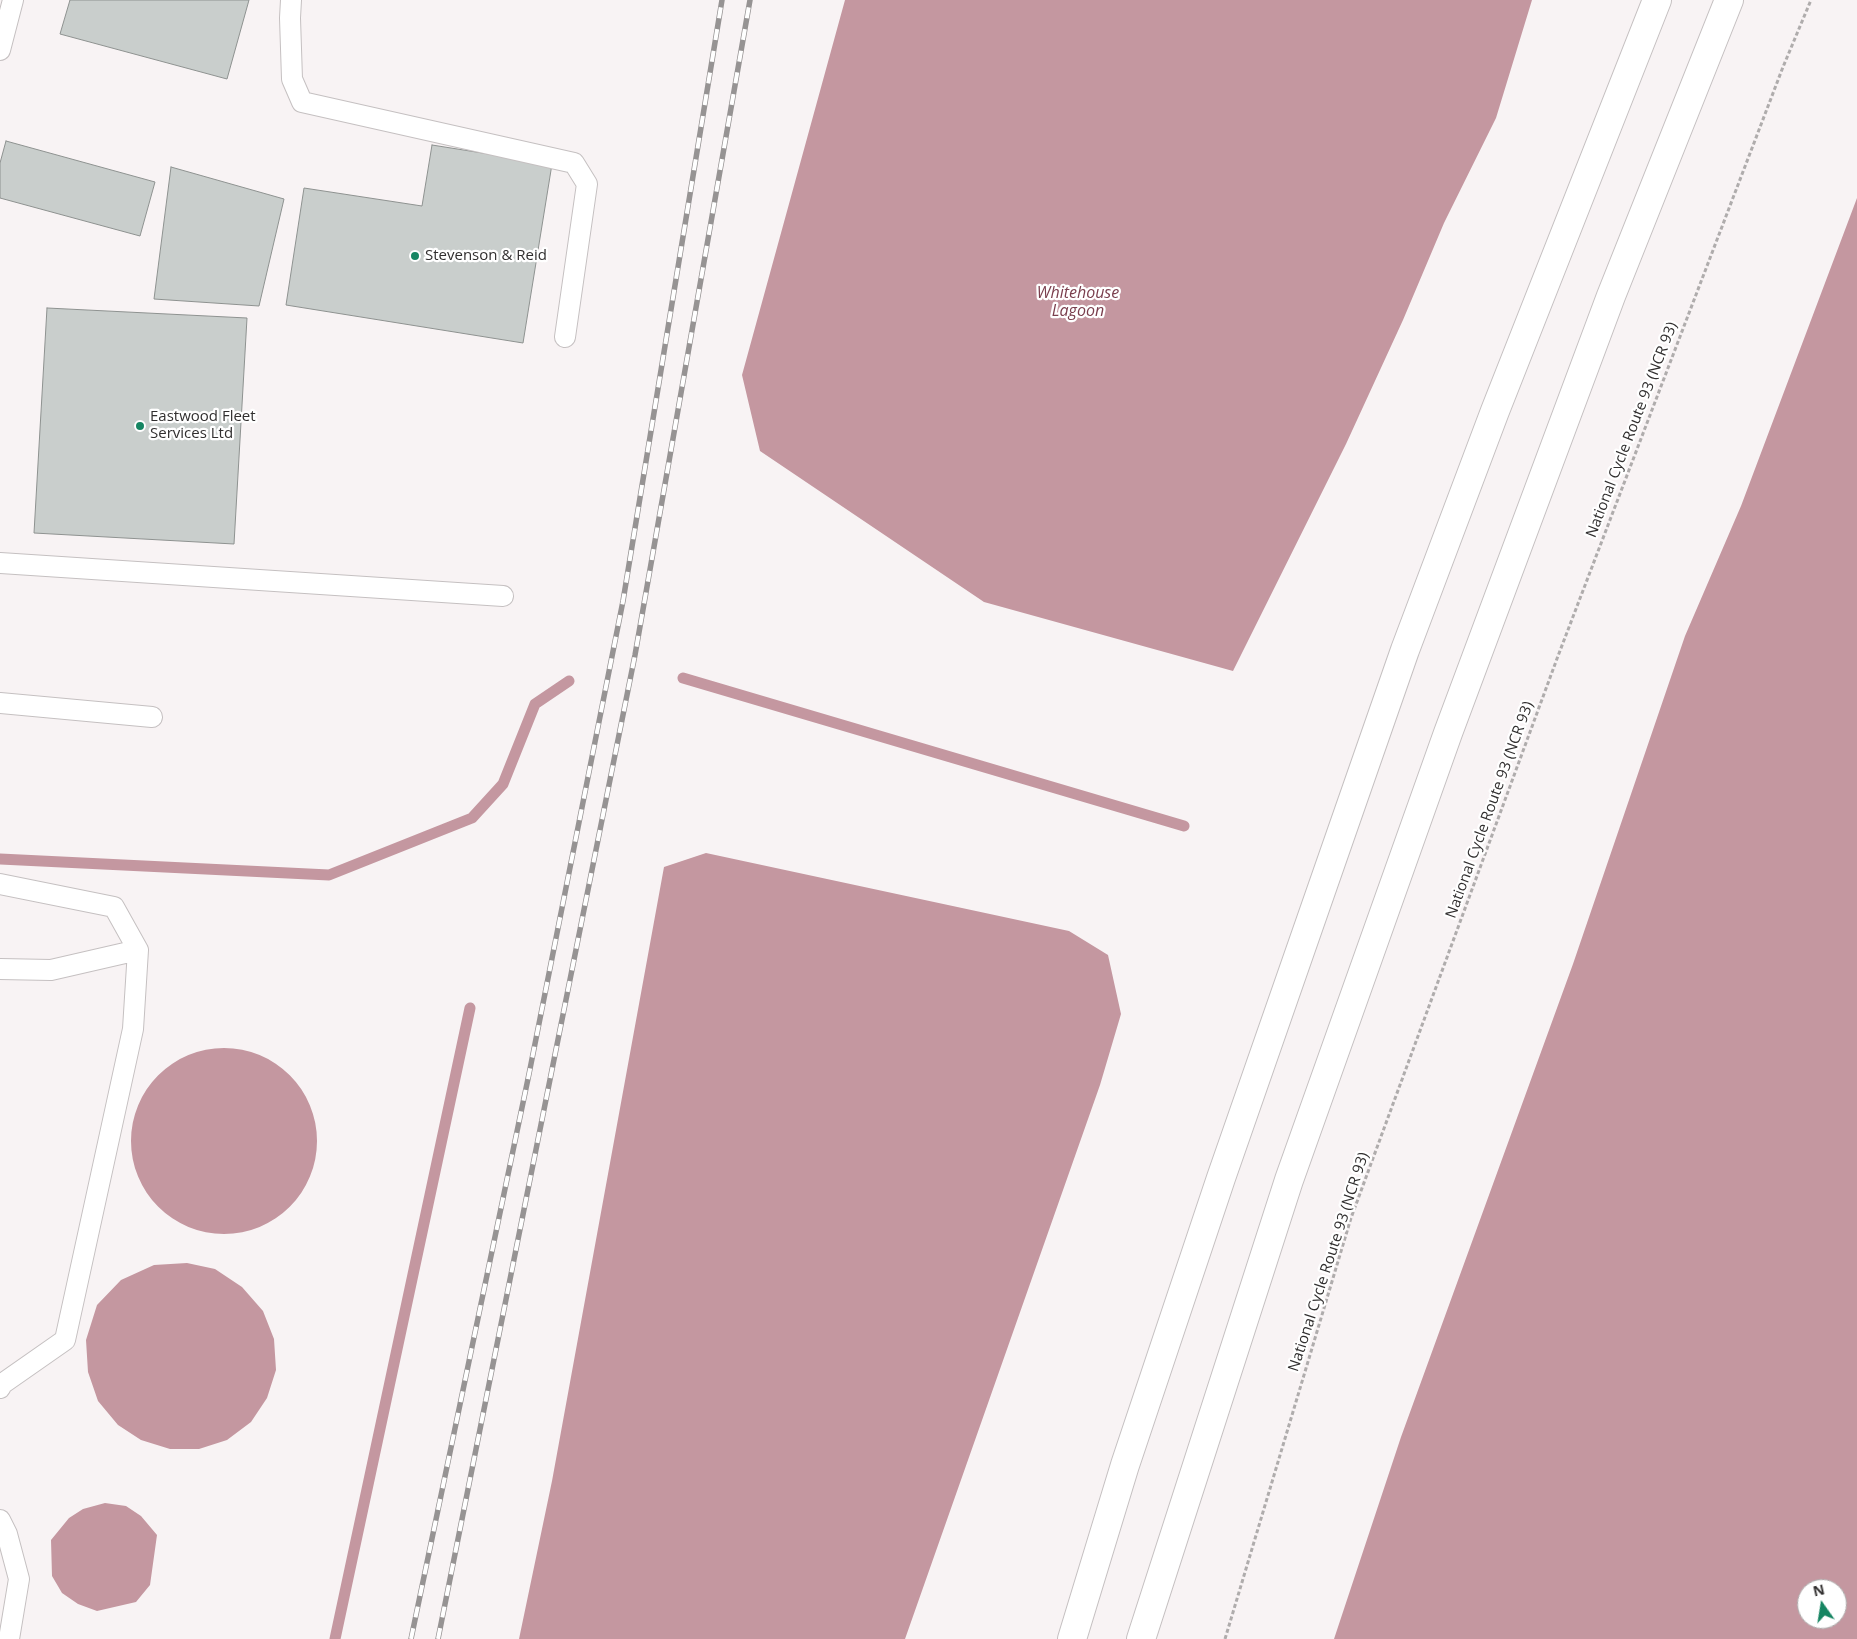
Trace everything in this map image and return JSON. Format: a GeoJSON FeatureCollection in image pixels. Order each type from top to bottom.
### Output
{"type":"FeatureCollection","features":[{"type":"Feature","properties":{"kind":"highway"},"geometry":{"type":"LineString","coordinates":[[1072,1639],[1125,1465],[1221,1178],[1405,650],[1494,411],[1657,0]]}},
{"type":"Feature","properties":{"kind":"highway"},"geometry":{"type":"LineString","coordinates":[[1141,1639],[1289,1180],[1444,743],[1604,315],[1729,0]]}},
{"type":"Feature","properties":{"kind":"lane"},"geometry":{"type":"LineString","coordinates":[[0,50],[13,0]]}},
{"type":"Feature","properties":{"kind":"lane"},"geometry":{"type":"LineString","coordinates":[[291,0],[292,80],[302,102],[574,163],[587,184],[565,337]]}},
{"type":"Feature","properties":{"kind":"lane"},"geometry":{"type":"LineString","coordinates":[[0,564],[503,596]]}},
{"type":"Feature","properties":{"kind":"lane"},"geometry":{"type":"LineString","coordinates":[[0,703],[152,717]]}},
{"type":"Feature","properties":{"kind":"lane"},"geometry":{"type":"LineString","coordinates":[[0,884],[114,907],[138,950],[133,1030],[65,1340],[2,1384],[0,1388]]}},
{"type":"Feature","properties":{"kind":"lane"},"geometry":{"type":"LineString","coordinates":[[0,969],[50,970],[138,950]]}},
{"type":"Feature","properties":{"kind":"lane"},"geometry":{"type":"LineString","coordinates":[[0,1520],[7,1534],[19,1579],[9,1639]]}},
{"type":"Feature","properties":{"kind":"path","name":"National Cycle Route 93 (NCR 93)"},"geometry":{"type":"LineString","coordinates":[[1224,1639],[1351,1218],[1558,656],[1783,66],[1810,0]]}},
{"type":"Feature","properties":{"kind":"water","name":"Whitehouse Lagoon"},"geometry":{"type":"Polygon","coordinates":[[[845,0],[1532,0],[1496,118],[1444,223],[1403,320],[1346,444],[1233,671],[984,602],[760,451],[742,375],[845,0]]]}},
{"type":"Feature","properties":{"kind":"water"},"geometry":{"type":"Polygon","coordinates":[[[1857,198],[1857,1639],[1334,1639],[1401,1437],[1573,964],[1685,636],[1741,506],[1857,198]]]}},
{"type":"Feature","properties":{"kind":"water"},"geometry":{"type":"Polygon","coordinates":[[[706,853],[1069,931],[1108,955],[1121,1014],[1100,1085],[905,1639],[519,1639],[552,1481],[664,867],[706,853]]]}},
{"type":"Feature","properties":{"kind":"water"},"geometry":{"type":"Polygon","coordinates":[[[215,1048],[233,1048],[260,1055],[290,1075],[310,1105],[317,1132],[317,1150],[310,1177],[290,1207],[260,1227],[233,1234],[215,1234],[197,1230],[180,1223],[165,1213],[152,1200],[142,1185],[135,1168],[131,1150],[131,1132],[135,1114],[142,1097],[152,1082],[165,1069],[180,1059],[197,1052],[215,1048]]]}},
{"type":"Feature","properties":{"kind":"water"},"geometry":{"type":"Polygon","coordinates":[[[187,1263],[215,1269],[242,1287],[263,1311],[274,1339],[276,1370],[267,1398],[251,1422],[227,1440],[199,1449],[170,1449],[141,1440],[118,1425],[98,1401],[88,1372],[86,1340],[97,1305],[121,1280],[154,1265],[187,1263]]]}},
{"type":"Feature","properties":{"kind":"water"},"geometry":{"type":"Polygon","coordinates":[[[105,1503],[126,1506],[141,1516],[157,1535],[150,1585],[136,1602],[97,1611],[78,1604],[62,1593],[52,1576],[51,1540],[69,1518],[83,1509],[105,1503]]]}},
{"type":"Feature","properties":{"kind":"building"},"geometry":{"type":"Polygon","coordinates":[[[70,0],[249,0],[227,79],[60,34],[70,0]]]}},
{"type":"Feature","properties":{"kind":"building"},"geometry":{"type":"Polygon","coordinates":[[[6,141],[155,182],[140,236],[0,198],[0,163],[6,141]]]}},
{"type":"Feature","properties":{"kind":"building","name":"Stevenson & Reid"},"geometry":{"type":"Polygon","coordinates":[[[432,145],[552,164],[523,343],[286,305],[304,188],[422,206],[432,145]]]}},
{"type":"Feature","properties":{"kind":"building"},"geometry":{"type":"Polygon","coordinates":[[[171,167],[284,199],[259,306],[154,299],[171,167]]]}},
{"type":"Feature","properties":{"kind":"building","name":"Eastwood Fleet Services Ltd"},"geometry":{"type":"Polygon","coordinates":[[[47,308],[247,318],[234,544],[34,533],[47,308]]]}},
{"type":"Feature","properties":{"kind":"waterway"},"geometry":{"type":"LineString","coordinates":[[683,678],[1184,826]]}},
{"type":"Feature","properties":{"kind":"waterway"},"geometry":{"type":"LineString","coordinates":[[0,859],[329,875],[472,818],[503,784],[535,704],[569,681]]}},
{"type":"Feature","properties":{"kind":"waterway"},"geometry":{"type":"LineString","coordinates":[[335,1639],[470,1008]]}},
{"type":"Feature","properties":{"kind":"railway"},"geometry":{"type":"LineString","coordinates":[[411,1639],[529,1074],[623,601],[722,0]]}},
{"type":"Feature","properties":{"kind":"railway"},"geometry":{"type":"LineString","coordinates":[[438,1639],[635,655],[750,0]]}},
{"type":"Feature","properties":{"kind":"place","name":"Stevenson & Reid"},"geometry":{"type":"Point","coordinates":[415,256]}},
{"type":"Feature","properties":{"kind":"place","name":"Eastwood Fleet Services Ltd"},"geometry":{"type":"Point","coordinates":[140,426]}}]}
